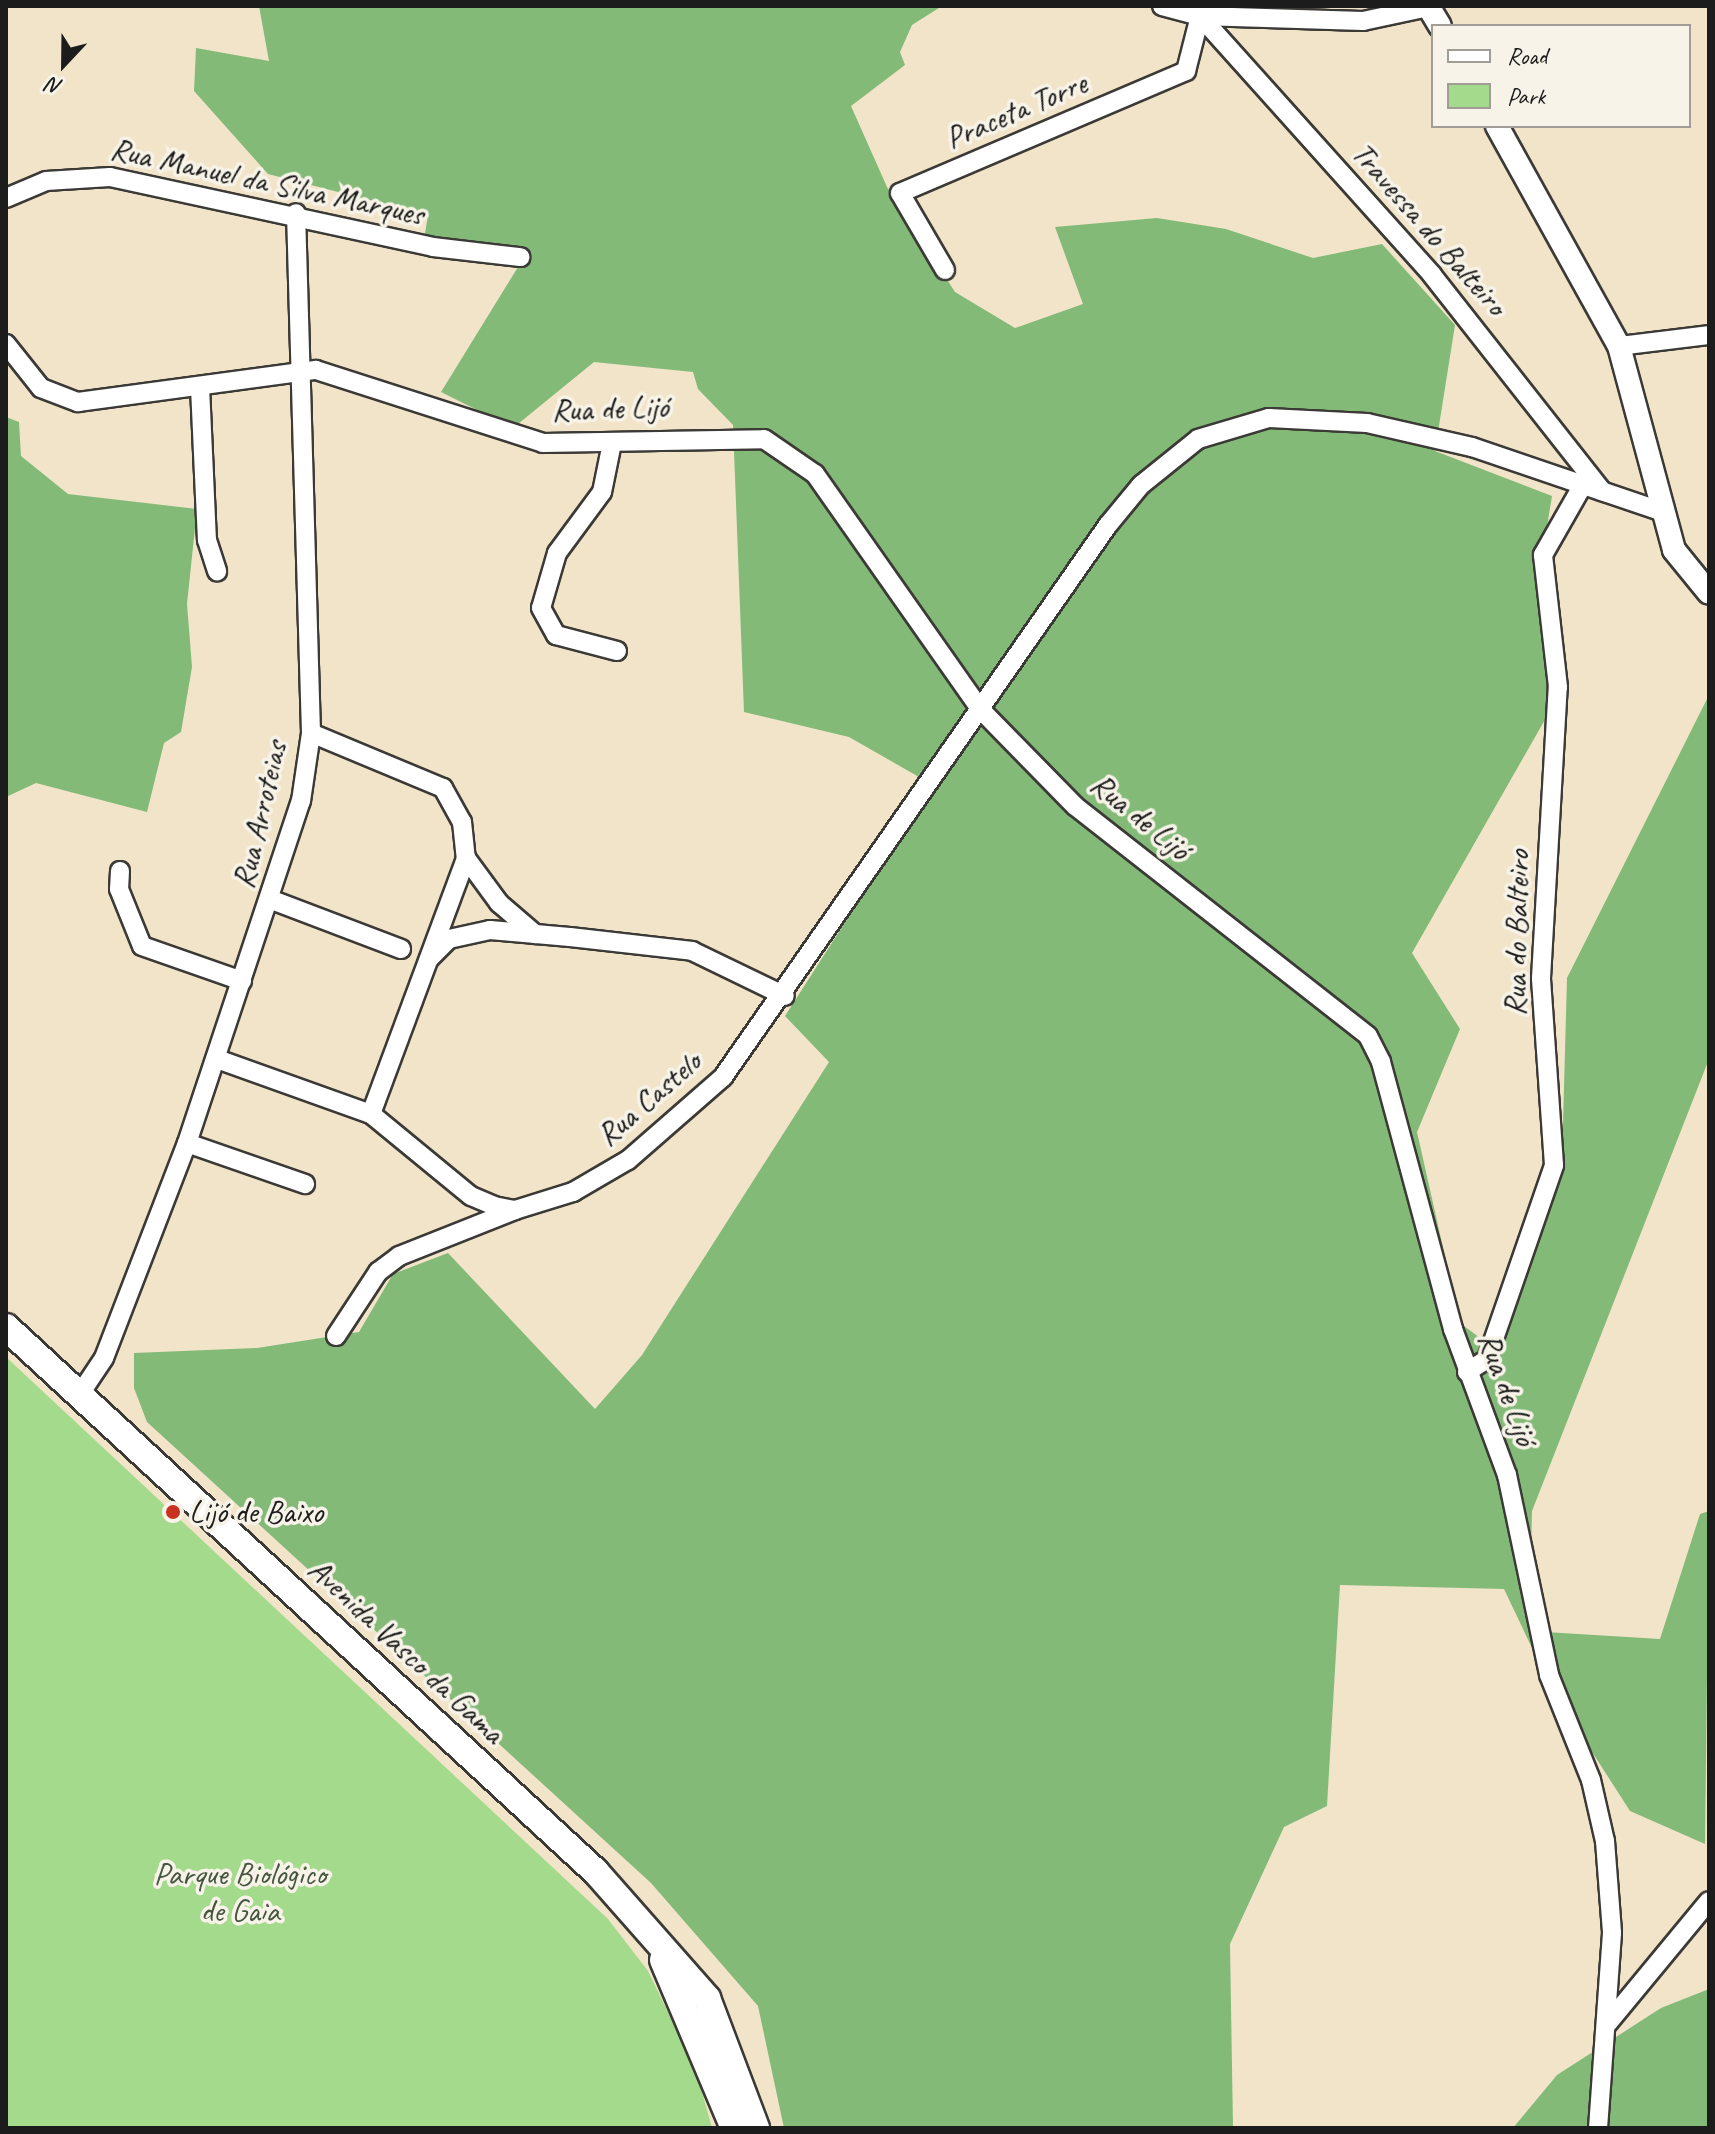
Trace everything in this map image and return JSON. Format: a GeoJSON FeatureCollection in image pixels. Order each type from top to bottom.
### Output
{"type":"FeatureCollection","features":[{"type":"Feature","properties":{"kind":"main road","name":"Avenida Vasco da Gama"},"geometry":{"type":"LineString","coordinates":[[6,1327],[596,1872],[707,1998],[756,2128]]}},
{"type":"Feature","properties":{"kind":"main road","name":"Avenida Vasco da Gama"},"geometry":{"type":"LineString","coordinates":[[650,1931],[734,2128]]}},
{"type":"Feature","properties":{"kind":"street"},"geometry":{"type":"LineString","coordinates":[[1162,6],[1200,16],[1363,21],[1432,13]]}},
{"type":"Feature","properties":{"kind":"street","name":"Praceta Torre"},"geometry":{"type":"LineString","coordinates":[[945,270],[900,193],[1186,71],[1200,16]]}},
{"type":"Feature","properties":{"kind":"street","name":"Travessa do Balteiro"},"geometry":{"type":"LineString","coordinates":[[1200,16],[1432,275],[1602,491]]}},
{"type":"Feature","properties":{"kind":"street"},"geometry":{"type":"LineString","coordinates":[[1498,128],[1619,346],[1674,550],[1709,593]]}},
{"type":"Feature","properties":{"kind":"street","name":"Rua Manuel da Silva Marques"},"geometry":{"type":"LineString","coordinates":[[6,198],[79,176],[296,213],[433,247],[520,257]]}},
{"type":"Feature","properties":{"kind":"street","name":"Rua Arroteias"},"geometry":{"type":"LineString","coordinates":[[80,1394],[104,1358],[187,1143],[272,900],[301,801],[311,733],[297,371],[296,213]]}},
{"type":"Feature","properties":{"kind":"street"},"geometry":{"type":"LineString","coordinates":[[1619,346],[1709,335]]}},
{"type":"Feature","properties":{"kind":"street","name":"Rua de Lijó"},"geometry":{"type":"LineString","coordinates":[[6,344],[59,398],[101,403],[297,371],[335,373],[543,443],[612,443],[741,435],[791,454],[815,474],[981,710],[1091,821],[1368,1036],[1467,1372],[1507,1475],[1541,1645],[1605,1841],[1612,1918],[1608,2023],[1598,2128]]}},
{"type":"Feature","properties":{"kind":"street"},"geometry":{"type":"LineString","coordinates":[[200,387],[207,540],[217,571]]}},
{"type":"Feature","properties":{"kind":"street","name":"Rua Castelo"},"geometry":{"type":"LineString","coordinates":[[336,1336],[378,1272],[399,1256],[515,1210],[573,1192],[628,1160],[723,1077],[785,996],[981,710],[1141,485],[1198,439],[1232,424],[1319,417],[1367,423],[1441,438],[1663,512]]}},
{"type":"Feature","properties":{"kind":"street"},"geometry":{"type":"LineString","coordinates":[[612,443],[602,492],[557,553],[541,608],[556,635],[617,651]]}},
{"type":"Feature","properties":{"kind":"street","name":"Rua do Balteiro"},"geometry":{"type":"LineString","coordinates":[[1467,1372],[1487,1359],[1554,1165],[1541,978],[1558,687],[1543,555],[1583,485]]}},
{"type":"Feature","properties":{"kind":"street"},"geometry":{"type":"LineString","coordinates":[[311,733],[443,788],[462,822],[466,858],[371,1114]]}},
{"type":"Feature","properties":{"kind":"street"},"geometry":{"type":"LineString","coordinates":[[466,858],[499,903],[535,934]]}},
{"type":"Feature","properties":{"kind":"street"},"geometry":{"type":"LineString","coordinates":[[120,871],[119,889],[142,946],[242,981]]}},
{"type":"Feature","properties":{"kind":"street"},"geometry":{"type":"LineString","coordinates":[[272,900],[401,949]]}},
{"type":"Feature","properties":{"kind":"street"},"geometry":{"type":"LineString","coordinates":[[429,959],[449,939],[490,930],[535,934],[692,951],[785,996]]}},
{"type":"Feature","properties":{"kind":"street"},"geometry":{"type":"LineString","coordinates":[[217,1059],[371,1114],[471,1196],[515,1210]]}},
{"type":"Feature","properties":{"kind":"street"},"geometry":{"type":"LineString","coordinates":[[187,1143],[305,1184]]}},
{"type":"Feature","properties":{"kind":"street"},"geometry":{"type":"LineString","coordinates":[[1608,2023],[1709,1901]]}},
{"type":"Feature","properties":{"kind":"green space"},"geometry":{"type":"Polygon","coordinates":[[[259,6],[942,6],[912,25],[900,52],[905,65],[851,106],[887,187],[955,292],[1015,328],[1083,304],[1055,227],[1157,218],[1226,229],[1313,258],[1382,244],[1455,325],[1435,451],[1552,496],[1537,588],[1551,709],[1412,953],[1460,1029],[1417,1132],[1460,1323],[1492,1347],[1547,1219],[1562,1161],[1567,978],[1709,695],[1709,1059],[1532,1511],[1529,1631],[1660,1639],[1700,1514],[1709,1511],[1705,1844],[1630,1811],[1551,1688],[1504,1589],[1340,1585],[1327,1806],[1284,1827],[1230,1944],[1233,2128],[784,2128],[758,2006],[651,1883],[147,1422],[134,1388],[134,1353],[257,1348],[359,1332],[393,1274],[448,1253],[595,1409],[642,1355],[829,1062],[785,1016],[933,785],[849,737],[744,712],[733,425],[698,389],[693,372],[594,362],[513,428],[441,392],[526,254],[424,240],[428,215],[268,174],[194,91],[196,48],[269,61],[259,6]]]}},
{"type":"Feature","properties":{"kind":"green space"},"geometry":{"type":"Polygon","coordinates":[[[6,417],[19,422],[21,456],[68,494],[197,509],[187,604],[192,667],[181,732],[164,743],[147,812],[36,783],[6,797],[6,417]]]}},
{"type":"Feature","properties":{"kind":"green space","name":"Parque Biológico de Gaia"},"geometry":{"type":"Polygon","coordinates":[[[6,1357],[608,1919],[648,1971],[696,2070],[712,2128],[6,2128],[6,1357]]]}},
{"type":"Feature","properties":{"kind":"green space"},"geometry":{"type":"Polygon","coordinates":[[[1709,1989],[1709,2128],[1513,2128],[1557,2075],[1661,2008],[1709,1989]]]}},
{"type":"Feature","properties":{"kind":"place","name":"Lijó de Baixo"},"geometry":{"type":"Point","coordinates":[173,1512]}}]}
